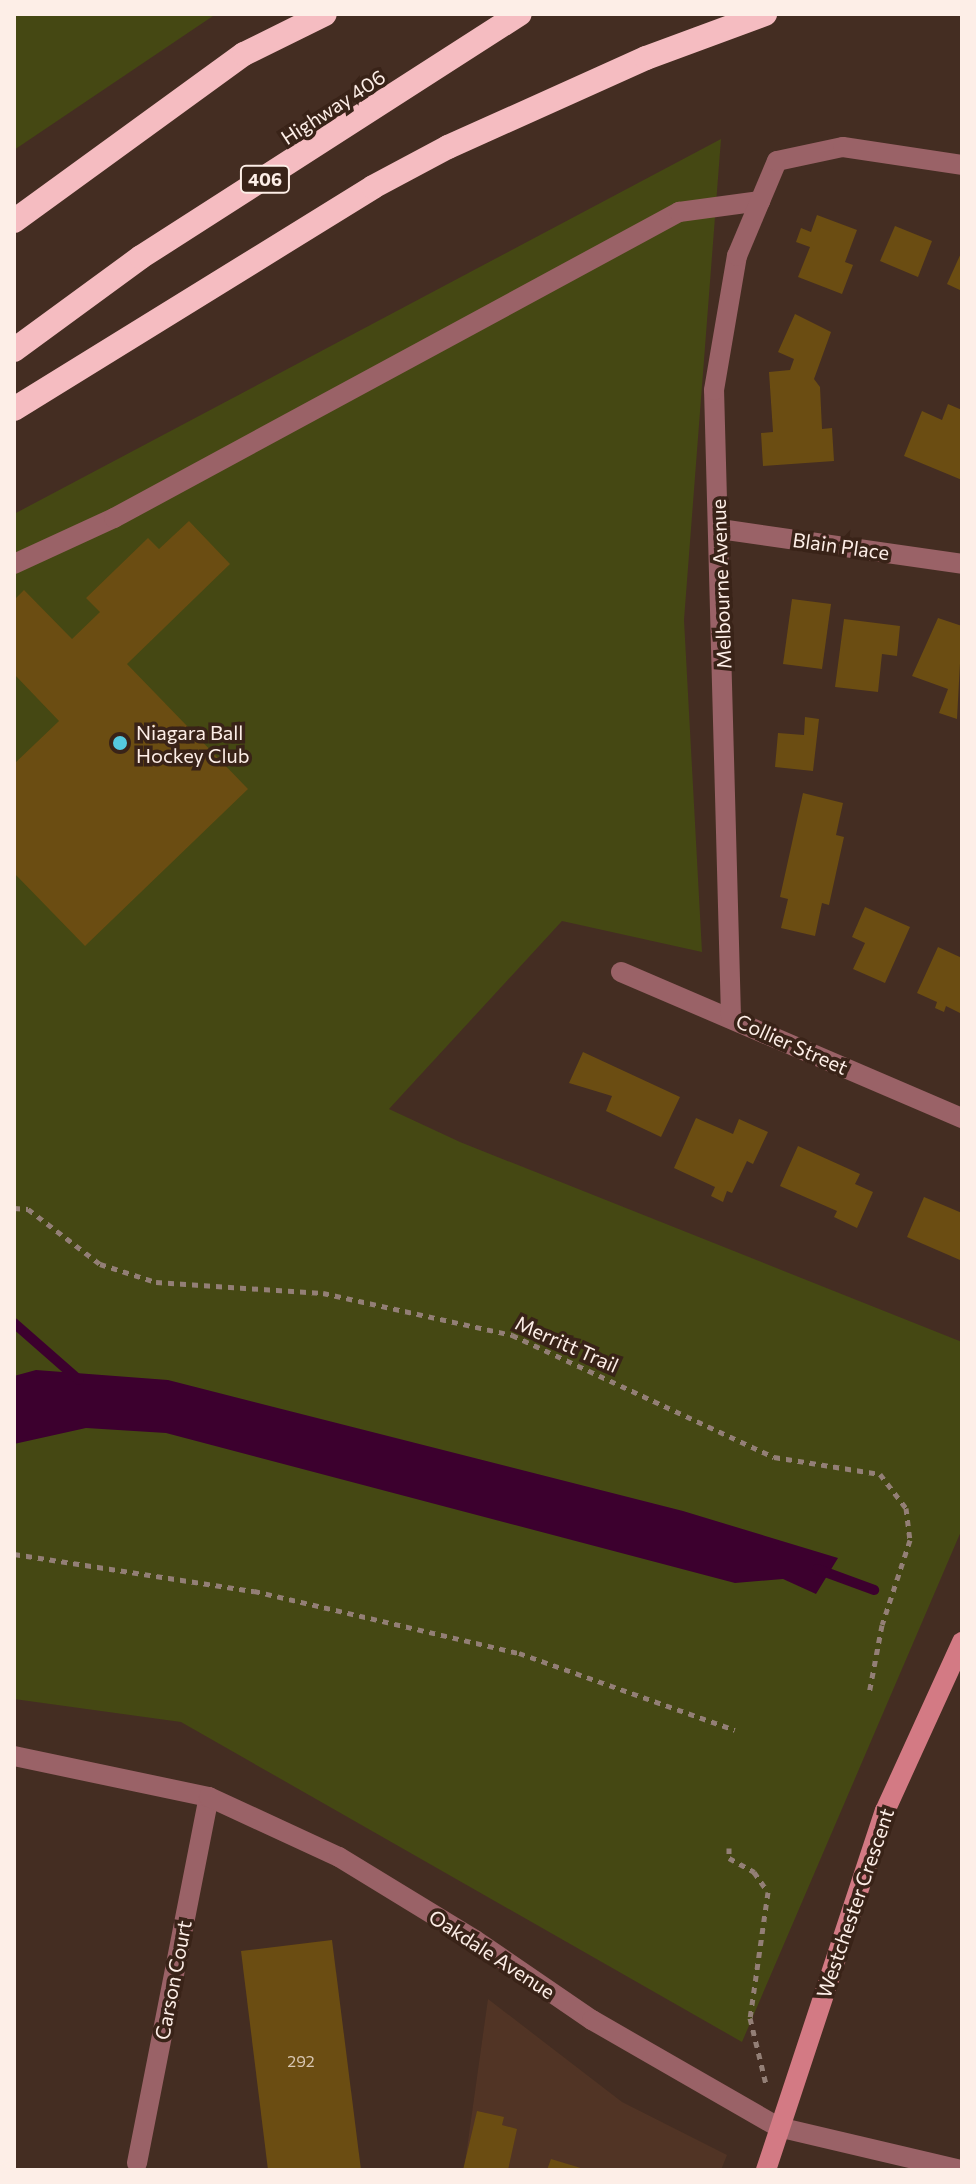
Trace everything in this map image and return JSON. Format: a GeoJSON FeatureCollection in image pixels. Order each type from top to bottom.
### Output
{"type":"FeatureCollection","features":[{"type":"Feature","properties":{"kind":"highway"},"geometry":{"type":"LineString","coordinates":[[14,221],[298,14]]}},
{"type":"Feature","properties":{"kind":"highway"},"geometry":{"type":"LineString","coordinates":[[244,54],[325,14]]}},
{"type":"Feature","properties":{"kind":"highway","name":"Highway 406"},"geometry":{"type":"LineString","coordinates":[[14,350],[141,257],[520,14]]}},
{"type":"Feature","properties":{"kind":"highway"},"geometry":{"type":"LineString","coordinates":[[14,409],[373,187],[448,147],[646,58],[765,14]]}},
{"type":"Feature","properties":{"kind":"main road","name":"Westchester Crescent"},"geometry":{"type":"LineString","coordinates":[[766,2170],[885,1811],[962,1642]]}},
{"type":"Feature","properties":{"kind":"street","name":"Melbourne Avenue"},"geometry":{"type":"LineString","coordinates":[[731,1017],[714,390],[737,256],[777,161],[843,147],[962,165]]}},
{"type":"Feature","properties":{"kind":"street"},"geometry":{"type":"LineString","coordinates":[[14,564],[129,511],[679,212],[760,201]]}},
{"type":"Feature","properties":{"kind":"street","name":"Blain Place"},"geometry":{"type":"LineString","coordinates":[[720,529],[962,564]]}},
{"type":"Feature","properties":{"kind":"street","name":"Collier Street"},"geometry":{"type":"LineString","coordinates":[[621,972],[962,1118]]}},
{"type":"Feature","properties":{"kind":"street","name":"Oakdale Avenue"},"geometry":{"type":"LineString","coordinates":[[14,1756],[209,1797],[339,1857],[475,1940],[592,2020],[778,2127],[962,2170]]}},
{"type":"Feature","properties":{"kind":"street","name":"Carson Court"},"geometry":{"type":"LineString","coordinates":[[137,2163],[209,1797]]}},
{"type":"Feature","properties":{"kind":"path","name":"Merritt Trail"},"geometry":{"type":"LineString","coordinates":[[14,1208],[28,1209],[100,1264],[156,1282],[323,1293],[512,1335],[774,1457],[880,1474],[906,1508],[910,1540],[882,1625],[869,1694]]}},
{"type":"Feature","properties":{"kind":"path"},"geometry":{"type":"LineString","coordinates":[[14,1554],[254,1591],[519,1653],[735,1730]]}},
{"type":"Feature","properties":{"kind":"path"},"geometry":{"type":"LineString","coordinates":[[729,1848],[729,1858],[754,1872],[768,1892],[750,2004],[755,2044]]}},
{"type":"Feature","properties":{"kind":"shaded area"},"geometry":{"type":"Polygon","coordinates":[[[36,1370],[168,1380],[683,1511],[838,1558],[816,1594],[783,1579],[735,1583],[166,1433],[86,1428],[14,1444],[14,1376],[36,1370]]]}},
{"type":"Feature","properties":{"kind":"shaded area"},"geometry":{"type":"Polygon","coordinates":[[[488,1999],[622,2102],[727,2155],[721,2170],[464,2170],[488,1999]]]}},
{"type":"Feature","properties":{"kind":"green space"},"geometry":{"type":"Polygon","coordinates":[[[14,14],[216,14],[14,150],[14,14]]]}},
{"type":"Feature","properties":{"kind":"green space"},"geometry":{"type":"Polygon","coordinates":[[[721,139],[684,620],[702,952],[562,921],[389,1109],[460,1142],[962,1342],[962,1529],[742,2042],[181,1722],[14,1699],[14,514],[721,139]]]}},
{"type":"Feature","properties":{"kind":"building"},"geometry":{"type":"Polygon","coordinates":[[[817,215],[857,230],[845,262],[853,265],[842,294],[798,277],[810,247],[796,242],[801,228],[811,232],[817,215]]]}},
{"type":"Feature","properties":{"kind":"building"},"geometry":{"type":"Polygon","coordinates":[[[895,226],[932,241],[918,277],[880,261],[895,226]]]}},
{"type":"Feature","properties":{"kind":"building"},"geometry":{"type":"Polygon","coordinates":[[[962,251],[962,291],[947,284],[962,251]]]}},
{"type":"Feature","properties":{"kind":"building"},"geometry":{"type":"Polygon","coordinates":[[[795,314],[831,332],[814,379],[820,387],[822,429],[832,428],[834,461],[763,466],[761,433],[773,432],[769,372],[790,370],[794,359],[778,352],[795,314]]]}},
{"type":"Feature","properties":{"kind":"building"},"geometry":{"type":"Polygon","coordinates":[[[948,404],[962,410],[962,480],[904,456],[922,411],[942,420],[948,404]]]}},
{"type":"Feature","properties":{"kind":"building","name":"Niagara Ball Hockey Club"},"geometry":{"type":"Polygon","coordinates":[[[189,521],[230,564],[127,664],[248,789],[85,946],[14,873],[14,764],[59,721],[14,674],[14,600],[24,590],[72,639],[100,612],[86,598],[148,538],[159,549],[189,521]]]}},
{"type":"Feature","properties":{"kind":"building"},"geometry":{"type":"Polygon","coordinates":[[[792,599],[831,604],[822,669],[783,664],[792,599]]]}},
{"type":"Feature","properties":{"kind":"building"},"geometry":{"type":"Polygon","coordinates":[[[938,618],[962,626],[957,719],[939,713],[948,689],[912,676],[938,618]]]}},
{"type":"Feature","properties":{"kind":"building"},"geometry":{"type":"Polygon","coordinates":[[[844,619],[900,626],[897,656],[882,654],[878,692],[835,687],[844,619]]]}},
{"type":"Feature","properties":{"kind":"building"},"geometry":{"type":"Polygon","coordinates":[[[805,717],[819,719],[813,771],[775,767],[778,733],[804,735],[805,717]]]}},
{"type":"Feature","properties":{"kind":"building"},"geometry":{"type":"Polygon","coordinates":[[[803,793],[843,803],[836,835],[844,837],[829,905],[822,903],[815,936],[781,928],[788,899],[780,897],[803,793]]]}},
{"type":"Feature","properties":{"kind":"building"},"geometry":{"type":"Polygon","coordinates":[[[865,907],[910,927],[885,983],[853,969],[865,943],[852,937],[865,907]]]}},
{"type":"Feature","properties":{"kind":"building"},"geometry":{"type":"Polygon","coordinates":[[[938,947],[962,958],[960,1013],[946,1006],[944,1012],[935,1008],[937,1002],[917,993],[938,947]]]}},
{"type":"Feature","properties":{"kind":"building"},"geometry":{"type":"Polygon","coordinates":[[[583,1052],[680,1097],[661,1137],[606,1111],[612,1096],[569,1083],[583,1052]]]}},
{"type":"Feature","properties":{"kind":"building"},"geometry":{"type":"Polygon","coordinates":[[[696,1118],[733,1134],[739,1119],[768,1132],[753,1164],[747,1161],[732,1193],[727,1191],[723,1202],[711,1196],[715,1187],[674,1168],[696,1118]]]}},
{"type":"Feature","properties":{"kind":"building"},"geometry":{"type":"Polygon","coordinates":[[[798,1146],[860,1174],[855,1184],[873,1192],[857,1228],[834,1217],[837,1211],[780,1186],[798,1146]]]}},
{"type":"Feature","properties":{"kind":"building"},"geometry":{"type":"Polygon","coordinates":[[[924,1197],[962,1213],[960,1260],[907,1237],[924,1197]]]}},
{"type":"Feature","properties":{"kind":"building"},"geometry":{"type":"Polygon","coordinates":[[[332,1940],[361,2170],[268,2170],[241,1951],[332,1940]]]}},
{"type":"Feature","properties":{"kind":"building"},"geometry":{"type":"Polygon","coordinates":[[[477,2111],[504,2117],[502,2125],[517,2129],[508,2170],[463,2170],[477,2111]]]}},
{"type":"Feature","properties":{"kind":"building"},"geometry":{"type":"Polygon","coordinates":[[[551,2159],[584,2169],[584,2170],[547,2170],[551,2159]]]}},
{"type":"Feature","properties":{"kind":"waterway"},"geometry":{"type":"LineString","coordinates":[[14,1323],[79,1380]]}},
{"type":"Feature","properties":{"kind":"waterway"},"geometry":{"type":"LineString","coordinates":[[817,1569],[874,1590]]}},
{"type":"Feature","properties":{"kind":"place","name":"Niagara Ball Hockey Club"},"geometry":{"type":"Point","coordinates":[120,743]}}]}
